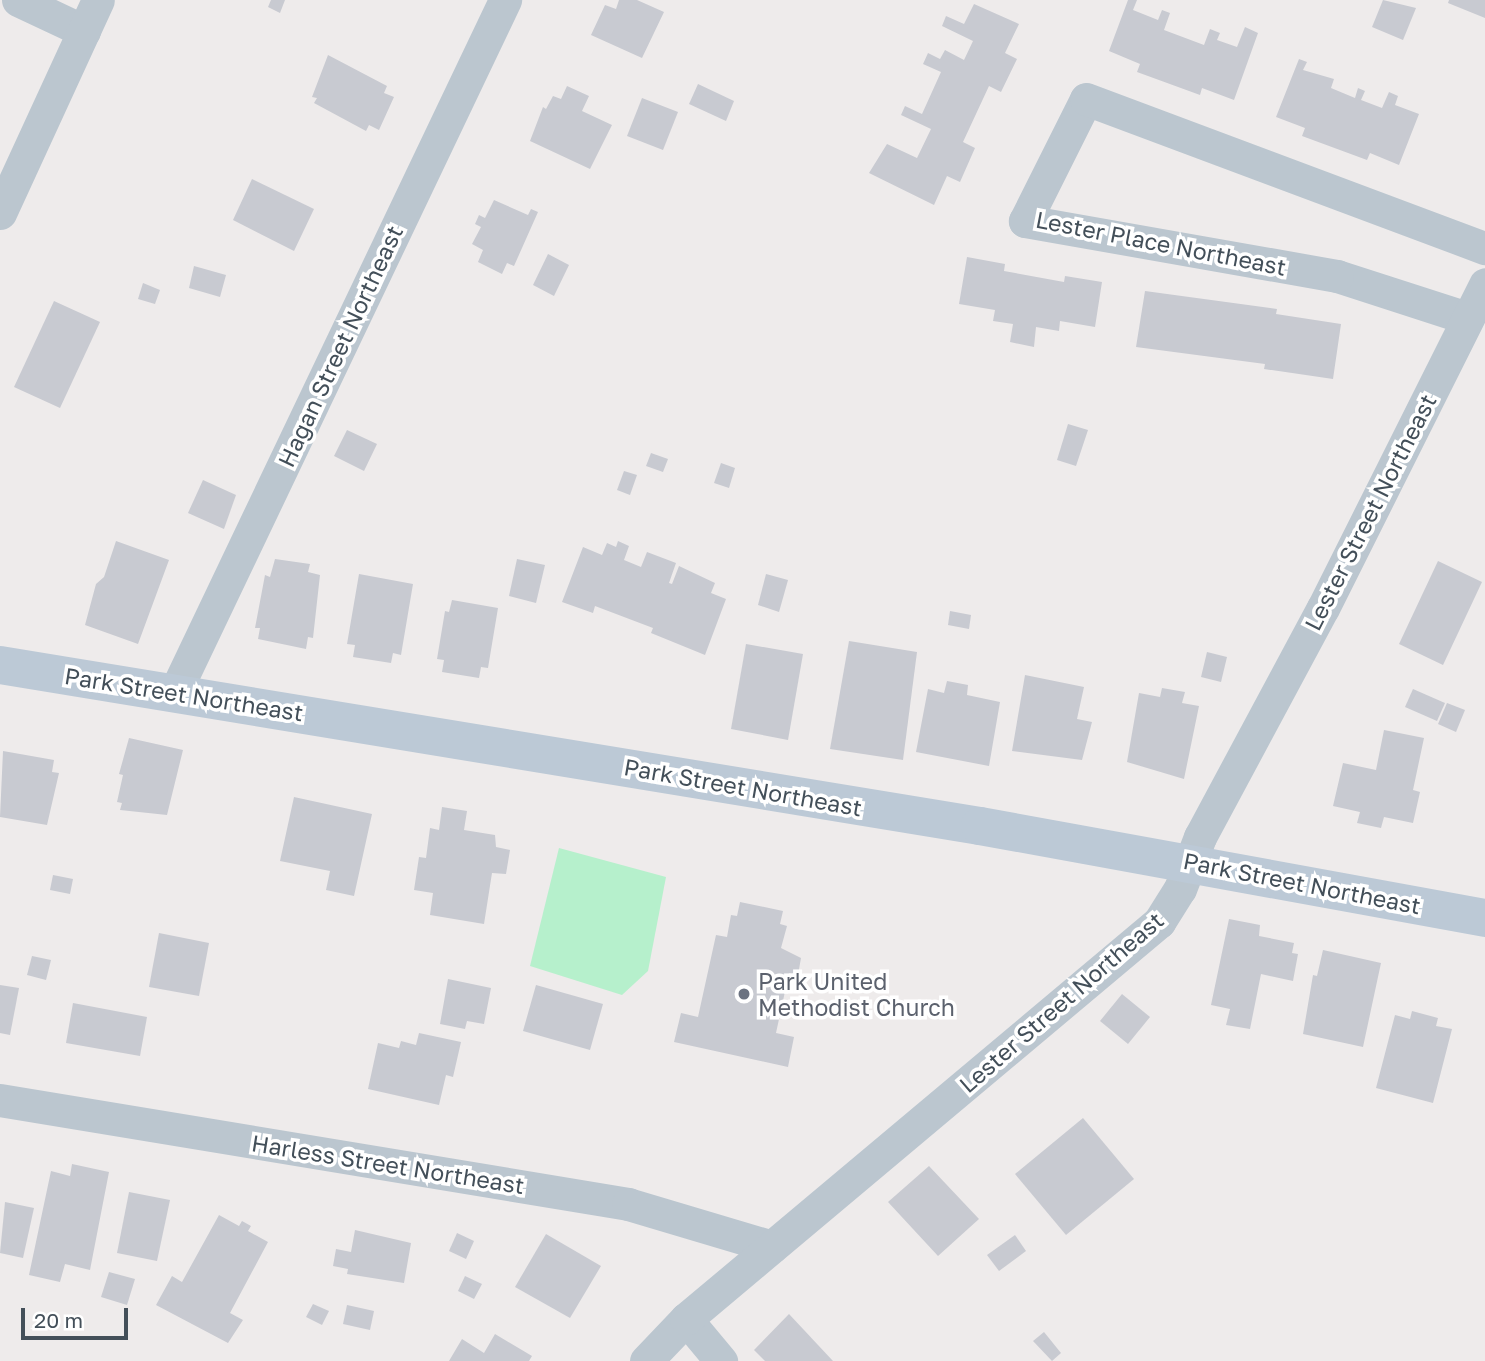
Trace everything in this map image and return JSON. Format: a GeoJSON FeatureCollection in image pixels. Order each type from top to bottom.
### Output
{"type":"FeatureCollection","features":[{"type":"Feature","properties":{"kind":"street"},"geometry":{"type":"LineString","coordinates":[[18,0],[84,31]]}},
{"type":"Feature","properties":{"kind":"street"},"geometry":{"type":"LineString","coordinates":[[0,213],[98,0]]}},
{"type":"Feature","properties":{"kind":"street","name":"Hagan Street Northeast"},"geometry":{"type":"LineString","coordinates":[[175,692],[505,0]]}},
{"type":"Feature","properties":{"kind":"street","name":"Lester Place Northeast"},"geometry":{"type":"LineString","coordinates":[[1468,318],[1337,276],[1026,221],[1086,99],[1485,248]]}},
{"type":"Feature","properties":{"kind":"street","name":"Lester Street Northeast"},"geometry":{"type":"LineString","coordinates":[[646,1361],[686,1319],[1159,922],[1180,889],[1191,862],[1485,284]]}},
{"type":"Feature","properties":{"kind":"street","name":"Park Street Northeast"},"geometry":{"type":"LineString","coordinates":[[0,665],[1191,862],[1485,918]]}},
{"type":"Feature","properties":{"kind":"street","name":"Harless Street Northeast"},"geometry":{"type":"LineString","coordinates":[[0,1100],[628,1204],[772,1247]]}},
{"type":"Feature","properties":{"kind":"street"},"geometry":{"type":"LineString","coordinates":[[686,1319],[721,1361]]}},
{"type":"Feature","properties":{"kind":"green space"},"geometry":{"type":"Polygon","coordinates":[[[559,848],[666,877],[648,971],[622,995],[530,966],[559,848]]]}},
{"type":"Feature","properties":{"kind":"building"},"geometry":{"type":"Polygon","coordinates":[[[271,0],[285,0],[280,13],[268,7],[271,0]]]}},
{"type":"Feature","properties":{"kind":"building"},"geometry":{"type":"Polygon","coordinates":[[[619,0],[637,0],[664,12],[642,58],[591,35],[605,5],[616,9],[619,0]]]}},
{"type":"Feature","properties":{"kind":"building"},"geometry":{"type":"Polygon","coordinates":[[[1128,0],[1137,0],[1133,10],[1158,20],[1162,10],[1170,13],[1164,30],[1204,45],[1210,29],[1220,33],[1217,40],[1237,47],[1245,27],[1258,33],[1234,100],[1202,88],[1200,95],[1137,72],[1140,64],[1109,51],[1128,0]]]}},
{"type":"Feature","properties":{"kind":"building"},"geometry":{"type":"Polygon","coordinates":[[[1383,0],[1416,8],[1403,40],[1372,27],[1383,0]]]}},
{"type":"Feature","properties":{"kind":"building"},"geometry":{"type":"Polygon","coordinates":[[[1449,0],[1485,0],[1485,18],[1448,3],[1449,0]]]}},
{"type":"Feature","properties":{"kind":"building"},"geometry":{"type":"Polygon","coordinates":[[[974,4],[1019,24],[1005,53],[1017,59],[1001,92],[989,86],[963,142],[975,148],[960,182],[947,176],[934,205],[869,173],[887,144],[917,158],[931,129],[901,115],[905,106],[922,114],[941,72],[923,64],[928,53],[940,59],[945,50],[964,60],[973,41],[942,26],[946,16],[964,24],[974,4]]]}},
{"type":"Feature","properties":{"kind":"building"},"geometry":{"type":"Polygon","coordinates":[[[328,55],[387,86],[384,93],[394,97],[379,130],[369,125],[366,131],[314,103],[317,98],[312,97],[328,55]]]}},
{"type":"Feature","properties":{"kind":"building"},"geometry":{"type":"Polygon","coordinates":[[[1299,59],[1307,62],[1303,70],[1334,79],[1331,88],[1355,98],[1358,88],[1365,91],[1361,100],[1382,108],[1389,92],[1398,96],[1395,105],[1419,114],[1399,165],[1370,153],[1367,160],[1302,136],[1305,128],[1276,117],[1299,59]]]}},
{"type":"Feature","properties":{"kind":"building"},"geometry":{"type":"Polygon","coordinates":[[[698,84],[734,101],[726,121],[689,104],[698,84]]]}},
{"type":"Feature","properties":{"kind":"building"},"geometry":{"type":"Polygon","coordinates":[[[567,86],[589,96],[582,111],[612,125],[590,169],[530,141],[543,107],[546,109],[553,96],[561,99],[567,86]]]}},
{"type":"Feature","properties":{"kind":"building"},"geometry":{"type":"Polygon","coordinates":[[[642,98],[678,112],[663,150],[627,136],[642,98]]]}},
{"type":"Feature","properties":{"kind":"building"},"geometry":{"type":"Polygon","coordinates":[[[252,179],[314,209],[294,251],[233,220],[252,179]]]}},
{"type":"Feature","properties":{"kind":"building"},"geometry":{"type":"Polygon","coordinates":[[[494,200],[528,215],[531,209],[538,212],[514,266],[507,263],[502,274],[478,262],[483,250],[472,244],[481,227],[475,224],[479,215],[485,218],[494,200]]]}},
{"type":"Feature","properties":{"kind":"building"},"geometry":{"type":"Polygon","coordinates":[[[548,254],[569,265],[554,296],[533,285],[548,254]]]}},
{"type":"Feature","properties":{"kind":"building"},"geometry":{"type":"Polygon","coordinates":[[[967,257],[1005,264],[1004,271],[1064,282],[1065,276],[1102,282],[1095,327],[1060,321],[1059,331],[1036,327],[1034,347],[1010,342],[1013,324],[993,321],[995,310],[959,304],[967,257]]]}},
{"type":"Feature","properties":{"kind":"building"},"geometry":{"type":"Polygon","coordinates":[[[194,266],[226,275],[220,297],[189,288],[194,266]]]}},
{"type":"Feature","properties":{"kind":"building"},"geometry":{"type":"Polygon","coordinates":[[[143,283],[160,290],[155,304],[138,299],[143,283]]]}},
{"type":"Feature","properties":{"kind":"building"},"geometry":{"type":"Polygon","coordinates":[[[1145,291],[1277,309],[1276,314],[1341,324],[1333,379],[1264,369],[1265,364],[1136,347],[1145,291]]]}},
{"type":"Feature","properties":{"kind":"building"},"geometry":{"type":"Polygon","coordinates":[[[54,301],[100,322],[60,408],[14,387],[54,301]]]}},
{"type":"Feature","properties":{"kind":"building"},"geometry":{"type":"Polygon","coordinates":[[[1068,424],[1088,430],[1076,466],[1057,460],[1068,424]]]}},
{"type":"Feature","properties":{"kind":"building"},"geometry":{"type":"Polygon","coordinates":[[[347,430],[377,444],[364,471],[334,456],[347,430]]]}},
{"type":"Feature","properties":{"kind":"building"},"geometry":{"type":"Polygon","coordinates":[[[651,453],[668,459],[663,472],[646,466],[651,453]]]}},
{"type":"Feature","properties":{"kind":"building"},"geometry":{"type":"Polygon","coordinates":[[[721,463],[735,468],[729,488],[714,483],[721,463]]]}},
{"type":"Feature","properties":{"kind":"building"},"geometry":{"type":"Polygon","coordinates":[[[624,471],[637,475],[630,495],[617,490],[624,471]]]}},
{"type":"Feature","properties":{"kind":"building"},"geometry":{"type":"Polygon","coordinates":[[[203,480],[236,495],[224,529],[188,513],[203,480]]]}},
{"type":"Feature","properties":{"kind":"building"},"geometry":{"type":"Polygon","coordinates":[[[116,541],[169,560],[138,644],[85,625],[96,584],[104,577],[116,541]]]}},
{"type":"Feature","properties":{"kind":"building"},"geometry":{"type":"Polygon","coordinates":[[[618,541],[629,546],[624,560],[641,567],[647,552],[676,563],[669,583],[672,584],[679,566],[715,583],[711,593],[726,599],[705,655],[651,633],[653,628],[595,606],[593,613],[562,602],[583,547],[602,555],[607,543],[616,547],[618,541]]]}},
{"type":"Feature","properties":{"kind":"building"},"geometry":{"type":"Polygon","coordinates":[[[275,559],[310,564],[308,572],[320,575],[313,638],[308,637],[306,649],[258,639],[260,628],[255,628],[265,575],[270,577],[275,559]]]}},
{"type":"Feature","properties":{"kind":"building"},"geometry":{"type":"Polygon","coordinates":[[[517,559],[545,565],[536,603],[509,596],[517,559]]]}},
{"type":"Feature","properties":{"kind":"building"},"geometry":{"type":"Polygon","coordinates":[[[1438,561],[1482,582],[1443,665],[1399,644],[1438,561]]]}},
{"type":"Feature","properties":{"kind":"building"},"geometry":{"type":"Polygon","coordinates":[[[359,574],[413,584],[401,655],[393,653],[391,663],[353,657],[355,645],[347,644],[359,574]]]}},
{"type":"Feature","properties":{"kind":"building"},"geometry":{"type":"Polygon","coordinates":[[[766,574],[788,580],[779,612],[758,605],[766,574]]]}},
{"type":"Feature","properties":{"kind":"building"},"geometry":{"type":"Polygon","coordinates":[[[452,600],[498,608],[488,668],[481,667],[479,678],[442,672],[444,660],[437,659],[445,611],[449,612],[452,600]]]}},
{"type":"Feature","properties":{"kind":"building"},"geometry":{"type":"Polygon","coordinates":[[[950,611],[971,615],[969,629],[948,625],[950,611]]]}},
{"type":"Feature","properties":{"kind":"building"},"geometry":{"type":"Polygon","coordinates":[[[849,641],[917,652],[903,760],[830,749],[849,641]]]}},
{"type":"Feature","properties":{"kind":"building"},"geometry":{"type":"Polygon","coordinates":[[[746,644],[803,654],[788,740],[731,729],[746,644]]]}},
{"type":"Feature","properties":{"kind":"building"},"geometry":{"type":"Polygon","coordinates":[[[1207,652],[1227,657],[1221,682],[1201,677],[1207,652]]]}},
{"type":"Feature","properties":{"kind":"building"},"geometry":{"type":"Polygon","coordinates":[[[1025,675],[1084,687],[1077,719],[1092,722],[1082,760],[1012,751],[1025,675]]]}},
{"type":"Feature","properties":{"kind":"building"},"geometry":{"type":"Polygon","coordinates":[[[947,681],[968,685],[967,695],[1000,702],[989,766],[916,752],[928,689],[944,693],[947,681]]]}},
{"type":"Feature","properties":{"kind":"building"},"geometry":{"type":"Polygon","coordinates":[[[1162,688],[1185,692],[1182,703],[1199,706],[1184,779],[1127,762],[1139,693],[1160,697],[1162,688]]]}},
{"type":"Feature","properties":{"kind":"building"},"geometry":{"type":"Polygon","coordinates":[[[1413,689],[1445,703],[1437,721],[1405,707],[1413,689]]]}},
{"type":"Feature","properties":{"kind":"building"},"geometry":{"type":"Polygon","coordinates":[[[1447,703],[1465,710],[1456,732],[1438,724],[1447,703]]]}},
{"type":"Feature","properties":{"kind":"building"},"geometry":{"type":"Polygon","coordinates":[[[1384,730],[1424,738],[1413,790],[1420,792],[1413,823],[1384,817],[1381,828],[1357,823],[1360,812],[1333,806],[1343,763],[1376,770],[1384,730]]]}},
{"type":"Feature","properties":{"kind":"building"},"geometry":{"type":"Polygon","coordinates":[[[129,738],[183,750],[167,815],[120,810],[122,803],[117,802],[123,775],[119,774],[129,738]]]}},
{"type":"Feature","properties":{"kind":"building"},"geometry":{"type":"Polygon","coordinates":[[[3,751],[54,760],[52,772],[59,773],[47,825],[0,817],[3,751]]]}},
{"type":"Feature","properties":{"kind":"building"},"geometry":{"type":"Polygon","coordinates":[[[294,797],[372,814],[354,896],[326,890],[330,871],[280,861],[294,797]]]}},
{"type":"Feature","properties":{"kind":"building"},"geometry":{"type":"Polygon","coordinates":[[[442,807],[467,811],[464,830],[495,835],[496,847],[510,850],[506,874],[492,873],[484,924],[430,915],[433,893],[414,890],[419,857],[426,858],[430,828],[439,830],[442,807]]]}},
{"type":"Feature","properties":{"kind":"building"},"geometry":{"type":"Polygon","coordinates":[[[53,875],[73,879],[70,894],[50,890],[53,875]]]}},
{"type":"Feature","properties":{"kind":"building","name":"Park United Methodist Church"},"geometry":{"type":"Polygon","coordinates":[[[740,902],[783,911],[780,924],[787,926],[781,948],[801,958],[798,975],[789,973],[776,1033],[794,1037],[788,1067],[674,1042],[681,1013],[698,1017],[716,935],[727,937],[731,915],[737,916],[740,902]]]}},
{"type":"Feature","properties":{"kind":"building"},"geometry":{"type":"Polygon","coordinates":[[[1229,919],[1260,925],[1259,936],[1294,943],[1292,953],[1298,954],[1293,981],[1261,974],[1250,1029],[1226,1025],[1230,1009],[1211,1005],[1229,919]]]}},
{"type":"Feature","properties":{"kind":"building"},"geometry":{"type":"Polygon","coordinates":[[[159,933],[209,943],[199,996],[149,987],[159,933]]]}},
{"type":"Feature","properties":{"kind":"building"},"geometry":{"type":"Polygon","coordinates":[[[1323,950],[1381,963],[1363,1047],[1303,1034],[1313,975],[1317,976],[1323,950]]]}},
{"type":"Feature","properties":{"kind":"building"},"geometry":{"type":"Polygon","coordinates":[[[32,956],[51,960],[46,980],[27,975],[32,956]]]}},
{"type":"Feature","properties":{"kind":"building"},"geometry":{"type":"Polygon","coordinates":[[[448,979],[491,988],[484,1024],[467,1021],[465,1029],[440,1024],[448,979]]]}},
{"type":"Feature","properties":{"kind":"building"},"geometry":{"type":"Polygon","coordinates":[[[0,985],[19,988],[10,1035],[0,1033],[0,985]]]}},
{"type":"Feature","properties":{"kind":"building"},"geometry":{"type":"Polygon","coordinates":[[[536,985],[603,1004],[590,1050],[523,1031],[536,985]]]}},
{"type":"Feature","properties":{"kind":"building"},"geometry":{"type":"Polygon","coordinates":[[[1122,994],[1150,1017],[1128,1044],[1100,1021],[1122,994]]]}},
{"type":"Feature","properties":{"kind":"building"},"geometry":{"type":"Polygon","coordinates":[[[73,1003],[147,1017],[140,1056],[66,1043],[73,1003]]]}},
{"type":"Feature","properties":{"kind":"building"},"geometry":{"type":"Polygon","coordinates":[[[1412,1011],[1438,1018],[1436,1026],[1452,1029],[1433,1103],[1376,1088],[1395,1015],[1410,1019],[1412,1011]]]}},
{"type":"Feature","properties":{"kind":"building"},"geometry":{"type":"Polygon","coordinates":[[[419,1033],[461,1042],[453,1077],[446,1075],[439,1105],[368,1089],[378,1043],[399,1048],[401,1041],[416,1045],[419,1033]]]}},
{"type":"Feature","properties":{"kind":"building"},"geometry":{"type":"Polygon","coordinates":[[[1083,1118],[1134,1179],[1066,1235],[1015,1174],[1083,1118]]]}},
{"type":"Feature","properties":{"kind":"building"},"geometry":{"type":"Polygon","coordinates":[[[72,1164],[109,1172],[90,1270],[65,1264],[60,1282],[29,1275],[51,1171],[70,1176],[72,1164]]]}},
{"type":"Feature","properties":{"kind":"building"},"geometry":{"type":"Polygon","coordinates":[[[929,1166],[979,1219],[938,1256],[888,1202],[929,1166]]]}},
{"type":"Feature","properties":{"kind":"building"},"geometry":{"type":"Polygon","coordinates":[[[129,1192],[170,1200],[157,1261],[117,1253],[129,1192]]]}},
{"type":"Feature","properties":{"kind":"building"},"geometry":{"type":"Polygon","coordinates":[[[5,1202],[34,1208],[23,1258],[0,1253],[5,1202]]]}},
{"type":"Feature","properties":{"kind":"building"},"geometry":{"type":"Polygon","coordinates":[[[219,1215],[239,1226],[242,1221],[251,1226],[248,1231],[268,1242],[230,1313],[243,1320],[228,1343],[156,1305],[172,1276],[182,1282],[219,1215]]]}},
{"type":"Feature","properties":{"kind":"building"},"geometry":{"type":"Polygon","coordinates":[[[355,1230],[411,1243],[404,1283],[347,1274],[348,1269],[333,1266],[336,1249],[351,1252],[355,1230]]]}},
{"type":"Feature","properties":{"kind":"building"},"geometry":{"type":"Polygon","coordinates":[[[457,1233],[474,1241],[466,1259],[449,1251],[457,1233]]]}},
{"type":"Feature","properties":{"kind":"building"},"geometry":{"type":"Polygon","coordinates":[[[546,1234],[601,1266],[570,1318],[515,1287],[546,1234]]]}},
{"type":"Feature","properties":{"kind":"building"},"geometry":{"type":"Polygon","coordinates":[[[1015,1235],[1026,1251],[999,1271],[987,1255],[1015,1235]]]}},
{"type":"Feature","properties":{"kind":"building"},"geometry":{"type":"Polygon","coordinates":[[[109,1272],[135,1279],[127,1305],[101,1297],[109,1272]]]}},
{"type":"Feature","properties":{"kind":"building"},"geometry":{"type":"Polygon","coordinates":[[[465,1276],[482,1284],[474,1299],[458,1291],[465,1276]]]}},
{"type":"Feature","properties":{"kind":"building"},"geometry":{"type":"Polygon","coordinates":[[[313,1304],[329,1311],[322,1325],[306,1317],[313,1304]]]}},
{"type":"Feature","properties":{"kind":"building"},"geometry":{"type":"Polygon","coordinates":[[[347,1305],[374,1311],[370,1330],[343,1324],[347,1305]]]}},
{"type":"Feature","properties":{"kind":"building"},"geometry":{"type":"Polygon","coordinates":[[[789,1314],[833,1361],[765,1361],[754,1350],[789,1314]]]}},
{"type":"Feature","properties":{"kind":"building"},"geometry":{"type":"Polygon","coordinates":[[[1044,1332],[1061,1353],[1052,1361],[1033,1341],[1044,1332]]]}},
{"type":"Feature","properties":{"kind":"building"},"geometry":{"type":"Polygon","coordinates":[[[495,1334],[532,1356],[529,1361],[449,1361],[462,1339],[484,1353],[495,1334]]]}},
{"type":"Feature","properties":{"kind":"place","name":"Park United Methodist Church"},"geometry":{"type":"Point","coordinates":[744,994]}}]}
